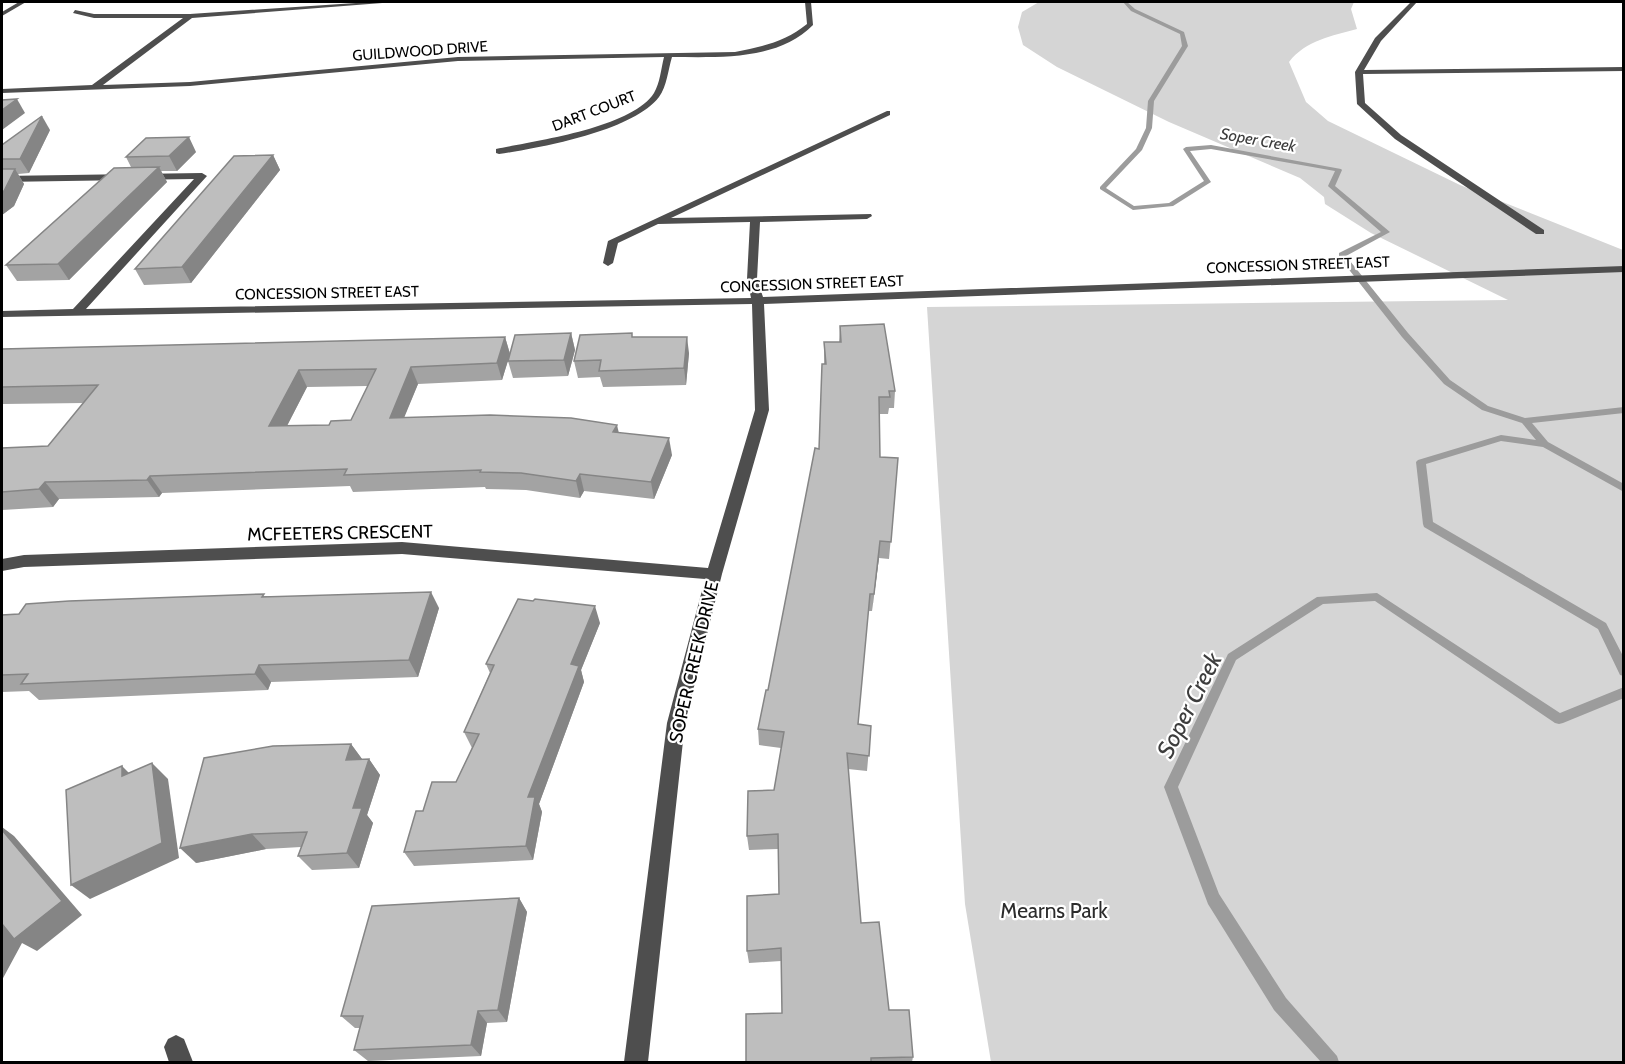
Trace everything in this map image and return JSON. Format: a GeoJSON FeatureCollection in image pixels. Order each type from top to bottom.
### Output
{"type":"FeatureCollection","features":[{"type":"Feature","properties":{"kind":"street"},"geometry":{"type":"LineString","coordinates":[[2,14],[23,2]]}},
{"type":"Feature","properties":{"kind":"street"},"geometry":{"type":"LineString","coordinates":[[75,12],[94,16],[190,16],[392,2]]}},
{"type":"Feature","properties":{"kind":"street","name":"GUILDWOOD DRIVE"},"geometry":{"type":"LineString","coordinates":[[2,91],[190,84],[458,59],[735,54],[768,48],[790,39],[810,25],[808,2]]}},
{"type":"Feature","properties":{"kind":"street"},"geometry":{"type":"LineString","coordinates":[[1414,2],[1378,40],[1359,72],[1361,104],[1398,137],[1540,232]]}},
{"type":"Feature","properties":{"kind":"street"},"geometry":{"type":"LineString","coordinates":[[95,87],[190,16]]}},
{"type":"Feature","properties":{"kind":"street","name":"DART COURT"},"geometry":{"type":"LineString","coordinates":[[499,151],[537,146],[634,112],[649,103],[657,94],[668,57]]}},
{"type":"Feature","properties":{"kind":"street"},"geometry":{"type":"LineString","coordinates":[[1359,72],[1623,69]]}},
{"type":"Feature","properties":{"kind":"street"},"geometry":{"type":"LineString","coordinates":[[608,263],[613,241],[887,113]]}},
{"type":"Feature","properties":{"kind":"street"},"geometry":{"type":"LineString","coordinates":[[2,179],[202,176],[76,313]]}},
{"type":"Feature","properties":{"kind":"street"},"geometry":{"type":"LineString","coordinates":[[654,221],[867,216]]}},
{"type":"Feature","properties":{"kind":"street","name":"SOPER CREEK DRIVE"},"geometry":{"type":"LineString","coordinates":[[636,1062],[676,723],[714,574],[762,410],[758,301],[752,279],[755,219]]}},
{"type":"Feature","properties":{"kind":"street","name":"CONCESSION STREET EAST"},"geometry":{"type":"LineString","coordinates":[[2,314],[758,301],[1623,269]]}},
{"type":"Feature","properties":{"kind":"street","name":"MCFEETERS CRESCENT"},"geometry":{"type":"LineString","coordinates":[[2,565],[24,561],[402,548],[714,574]]}},
{"type":"Feature","properties":{"kind":"green space","name":"Mearns Park"},"geometry":{"type":"Polygon","coordinates":[[[1039,2],[1354,2],[1351,9],[1357,29],[1311,44],[1289,62],[1306,102],[1328,121],[1460,185],[1623,250],[1623,1062],[991,1062],[965,904],[927,307],[1508,300],[1371,233],[1325,204],[1324,197],[1300,178],[1169,122],[1057,67],[1023,45],[1018,27],[1022,12],[1039,2]]]}},
{"type":"Feature","properties":{"kind":"building"},"geometry":{"type":"Polygon","coordinates":[[[17,99],[2,110],[2,100],[17,99]]]}},
{"type":"Feature","properties":{"kind":"building"},"geometry":{"type":"Polygon","coordinates":[[[42,116],[20,159],[2,159],[2,145],[42,116]]]}},
{"type":"Feature","properties":{"kind":"building"},"geometry":{"type":"Polygon","coordinates":[[[189,137],[169,156],[126,157],[146,138],[189,137]]]}},
{"type":"Feature","properties":{"kind":"building"},"geometry":{"type":"Polygon","coordinates":[[[273,155],[182,267],[135,269],[234,156],[273,155]]]}},
{"type":"Feature","properties":{"kind":"building"},"geometry":{"type":"Polygon","coordinates":[[[159,167],[58,264],[6,265],[114,168],[159,167]]]}},
{"type":"Feature","properties":{"kind":"building"},"geometry":{"type":"Polygon","coordinates":[[[2,169],[15,169],[2,192],[2,169]]]}},
{"type":"Feature","properties":{"kind":"building"},"geometry":{"type":"Polygon","coordinates":[[[884,324],[895,391],[889,391],[890,397],[879,397],[880,457],[898,458],[891,542],[880,541],[874,594],[870,594],[858,724],[871,726],[869,756],[847,753],[861,923],[879,922],[889,1010],[909,1010],[913,1057],[871,1058],[871,1062],[746,1062],[746,1014],[782,1013],[781,948],[747,951],[747,896],[779,894],[778,834],[747,836],[748,791],[774,790],[784,732],[758,729],[766,690],[768,690],[815,448],[819,449],[822,364],[826,364],[824,342],[841,342],[840,326],[884,324]]]}},
{"type":"Feature","properties":{"kind":"building"},"geometry":{"type":"Polygon","coordinates":[[[571,333],[564,360],[508,361],[515,335],[571,333]]]}},
{"type":"Feature","properties":{"kind":"building"},"geometry":{"type":"Polygon","coordinates":[[[632,333],[632,337],[687,337],[684,368],[599,371],[601,360],[574,361],[580,335],[632,333]]]}},
{"type":"Feature","properties":{"kind":"building"},"geometry":{"type":"Polygon","coordinates":[[[505,337],[497,363],[411,367],[390,418],[490,415],[571,418],[617,425],[613,432],[669,438],[651,482],[580,474],[576,481],[521,473],[480,472],[481,470],[344,475],[347,469],[150,476],[147,480],[45,482],[39,489],[2,492],[2,448],[48,446],[98,385],[2,387],[2,349],[505,337]],[[376,369],[299,370],[269,426],[329,425],[331,421],[351,420],[376,369]]]}},
{"type":"Feature","properties":{"kind":"building"},"geometry":{"type":"Polygon","coordinates":[[[431,592],[409,660],[259,665],[255,674],[21,684],[28,674],[2,675],[2,615],[19,614],[26,604],[264,594],[262,597],[431,592]]]}},
{"type":"Feature","properties":{"kind":"building"},"geometry":{"type":"Polygon","coordinates":[[[518,599],[595,606],[571,664],[579,666],[528,797],[535,797],[526,846],[404,852],[416,811],[423,811],[432,782],[456,782],[479,734],[464,732],[494,665],[486,664],[518,599]]]}},
{"type":"Feature","properties":{"kind":"building"},"geometry":{"type":"Polygon","coordinates":[[[351,744],[346,760],[369,759],[353,808],[362,808],[347,853],[298,856],[307,832],[252,834],[180,848],[204,758],[273,746],[351,744]]]}},
{"type":"Feature","properties":{"kind":"building"},"geometry":{"type":"Polygon","coordinates":[[[152,763],[162,843],[71,885],[66,790],[122,766],[122,776],[152,763]]]}},
{"type":"Feature","properties":{"kind":"building"},"geometry":{"type":"Polygon","coordinates":[[[2,830],[62,901],[14,939],[2,924],[2,830]]]}},
{"type":"Feature","properties":{"kind":"building"},"geometry":{"type":"Polygon","coordinates":[[[519,898],[498,1010],[478,1011],[471,1045],[354,1050],[363,1016],[341,1016],[372,906],[519,898]]]}},
{"type":"Feature","properties":{"kind":"waterway","name":"Soper Creek"},"geometry":{"type":"LineString","coordinates":[[1125,2],[1133,10],[1182,33],[1185,46],[1151,101],[1149,128],[1139,150],[1102,188],[1133,208],[1171,205],[1208,182],[1186,149],[1211,147],[1339,170],[1331,186],[1386,232],[1342,255],[1405,335],[1447,382],[1485,408],[1525,421]]}},
{"type":"Feature","properties":{"kind":"waterway","name":"Soper Creek"},"geometry":{"type":"LineString","coordinates":[[1525,421],[1624,410]]}},
{"type":"Feature","properties":{"kind":"waterway","name":"Soper Creek"},"geometry":{"type":"LineString","coordinates":[[1525,421],[1545,444]]}},
{"type":"Feature","properties":{"kind":"waterway","name":"Soper Creek"},"geometry":{"type":"LineString","coordinates":[[1545,444],[1501,438],[1421,462],[1428,524],[1602,626],[1624,671]]}},
{"type":"Feature","properties":{"kind":"waterway","name":"Soper Creek"},"geometry":{"type":"LineString","coordinates":[[1545,444],[1624,489]]}},
{"type":"Feature","properties":{"kind":"waterway","name":"Soper Creek"},"geometry":{"type":"LineString","coordinates":[[1331,1062],[1280,1004],[1213,899],[1171,787],[1232,657],[1321,600],[1377,597],[1559,719],[1624,692]]}}]}
